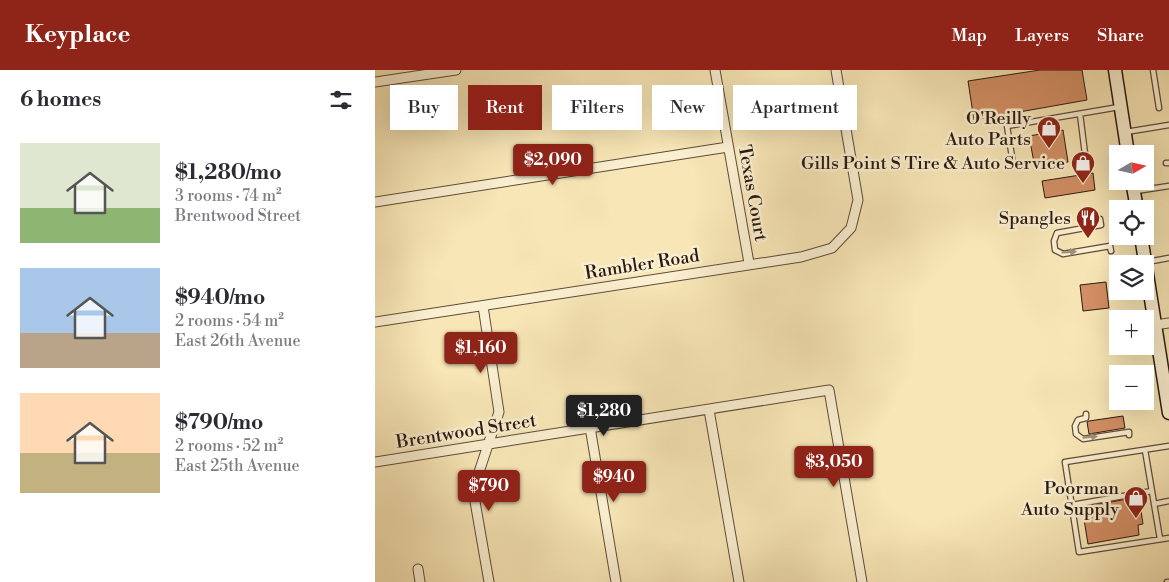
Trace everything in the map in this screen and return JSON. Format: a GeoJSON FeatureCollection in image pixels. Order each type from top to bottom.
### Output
{"type":"FeatureCollection","features":[{"type":"Feature","properties":{"kind":"main road"},"geometry":{"type":"LineString","coordinates":[[1115,70],[1127,145]]}},
{"type":"Feature","properties":{"kind":"main road"},"geometry":{"type":"LineString","coordinates":[[1151,300],[1169,413]]}},
{"type":"Feature","properties":{"kind":"street"},"geometry":{"type":"LineString","coordinates":[[375,82],[456,70]]}},
{"type":"Feature","properties":{"kind":"street","name":"Texas Court"},"geometry":{"type":"LineString","coordinates":[[715,70],[749,263]]}},
{"type":"Feature","properties":{"kind":"street","name":"Rambler Road"},"geometry":{"type":"LineString","coordinates":[[375,322],[749,263],[801,257],[832,248],[851,228],[858,200],[836,70]]}},
{"type":"Feature","properties":{"kind":"street"},"geometry":{"type":"LineString","coordinates":[[375,202],[728,147]]}},
{"type":"Feature","properties":{"kind":"street"},"geometry":{"type":"LineString","coordinates":[[483,306],[499,412],[473,490],[489,582]]}},
{"type":"Feature","properties":{"kind":"street"},"geometry":{"type":"LineString","coordinates":[[1155,325],[1169,323]]}},
{"type":"Feature","properties":{"kind":"street","name":"Brentwood Street"},"geometry":{"type":"LineString","coordinates":[[375,462],[829,390],[862,582]]}},
{"type":"Feature","properties":{"kind":"street"},"geometry":{"type":"LineString","coordinates":[[709,410],[739,582]]}},
{"type":"Feature","properties":{"kind":"street"},"geometry":{"type":"LineString","coordinates":[[590,428],[616,582]]}},
{"type":"Feature","properties":{"kind":"street"},"geometry":{"type":"LineString","coordinates":[[418,569],[421,582]]}},
{"type":"Feature","properties":{"kind":"lane"},"geometry":{"type":"LineString","coordinates":[[1153,70],[1159,108]]}},
{"type":"Feature","properties":{"kind":"lane"},"geometry":{"type":"LineString","coordinates":[[1013,163],[1007,126],[1121,107]]}},
{"type":"Feature","properties":{"kind":"lane"},"geometry":{"type":"LineString","coordinates":[[1080,114],[1085,154]]}},
{"type":"Feature","properties":{"kind":"lane"},"geometry":{"type":"LineString","coordinates":[[1125,132],[1169,125]]}},
{"type":"Feature","properties":{"kind":"lane"},"geometry":{"type":"LineString","coordinates":[[1154,186],[1169,186]]}},
{"type":"Feature","properties":{"kind":"lane"},"geometry":{"type":"LineString","coordinates":[[1100,218],[1101,225],[1057,233],[1054,240],[1055,250],[1063,254],[1110,246],[1111,251]]}},
{"type":"Feature","properties":{"kind":"lane"},"geometry":{"type":"LineString","coordinates":[[1154,260],[1169,258]]}},
{"type":"Feature","properties":{"kind":"lane"},"geometry":{"type":"LineString","coordinates":[[1086,414],[1086,418],[1078,420],[1075,426],[1076,434],[1083,438],[1129,432],[1129,435]]}},
{"type":"Feature","properties":{"kind":"lane"},"geometry":{"type":"LineString","coordinates":[[1169,446],[1065,462],[1079,552],[1169,538]]}},
{"type":"Feature","properties":{"kind":"lane"},"geometry":{"type":"LineString","coordinates":[[1145,450],[1160,539]]}},
{"type":"Feature","properties":{"kind":"lane"},"geometry":{"type":"LineString","coordinates":[[1071,505],[1152,491]]}},
{"type":"Feature","properties":{"kind":"lane"},"geometry":{"type":"LineString","coordinates":[[1154,504],[1169,501]]}},
{"type":"Feature","properties":{"kind":"building"},"geometry":{"type":"Polygon","coordinates":[[[1040,70],[1082,70],[1087,100],[974,120],[968,81],[1040,70]]]}},
{"type":"Feature","properties":{"kind":"building"},"geometry":{"type":"Polygon","coordinates":[[[1063,130],[1068,162],[1035,168],[1029,136],[1063,130]]]}},
{"type":"Feature","properties":{"kind":"building"},"geometry":{"type":"Polygon","coordinates":[[[1093,173],[1095,190],[1045,198],[1042,181],[1093,173]]]}},
{"type":"Feature","properties":{"kind":"building"},"geometry":{"type":"Polygon","coordinates":[[[1106,282],[1109,308],[1083,311],[1080,285],[1106,282]]]}},
{"type":"Feature","properties":{"kind":"building"},"geometry":{"type":"Polygon","coordinates":[[[1123,416],[1125,428],[1089,434],[1087,422],[1123,416]]]}},
{"type":"Feature","properties":{"kind":"building"},"geometry":{"type":"Polygon","coordinates":[[[1139,497],[1143,524],[1138,525],[1139,535],[1088,544],[1082,507],[1139,497]]]}},
{"type":"Feature","properties":{"kind":"place","name":"O'Reilly Auto Parts"},"geometry":{"type":"Point","coordinates":[1049,149]}},
{"type":"Feature","properties":{"kind":"place","name":"Gills Point S Tire & Auto Service"},"geometry":{"type":"Point","coordinates":[1083,184]}},
{"type":"Feature","properties":{"kind":"place","name":"Spangles"},"geometry":{"type":"Point","coordinates":[1088,239]}},
{"type":"Feature","properties":{"kind":"place","name":"Poorman Auto Supply"},"geometry":{"type":"Point","coordinates":[1136,519]}}]}
